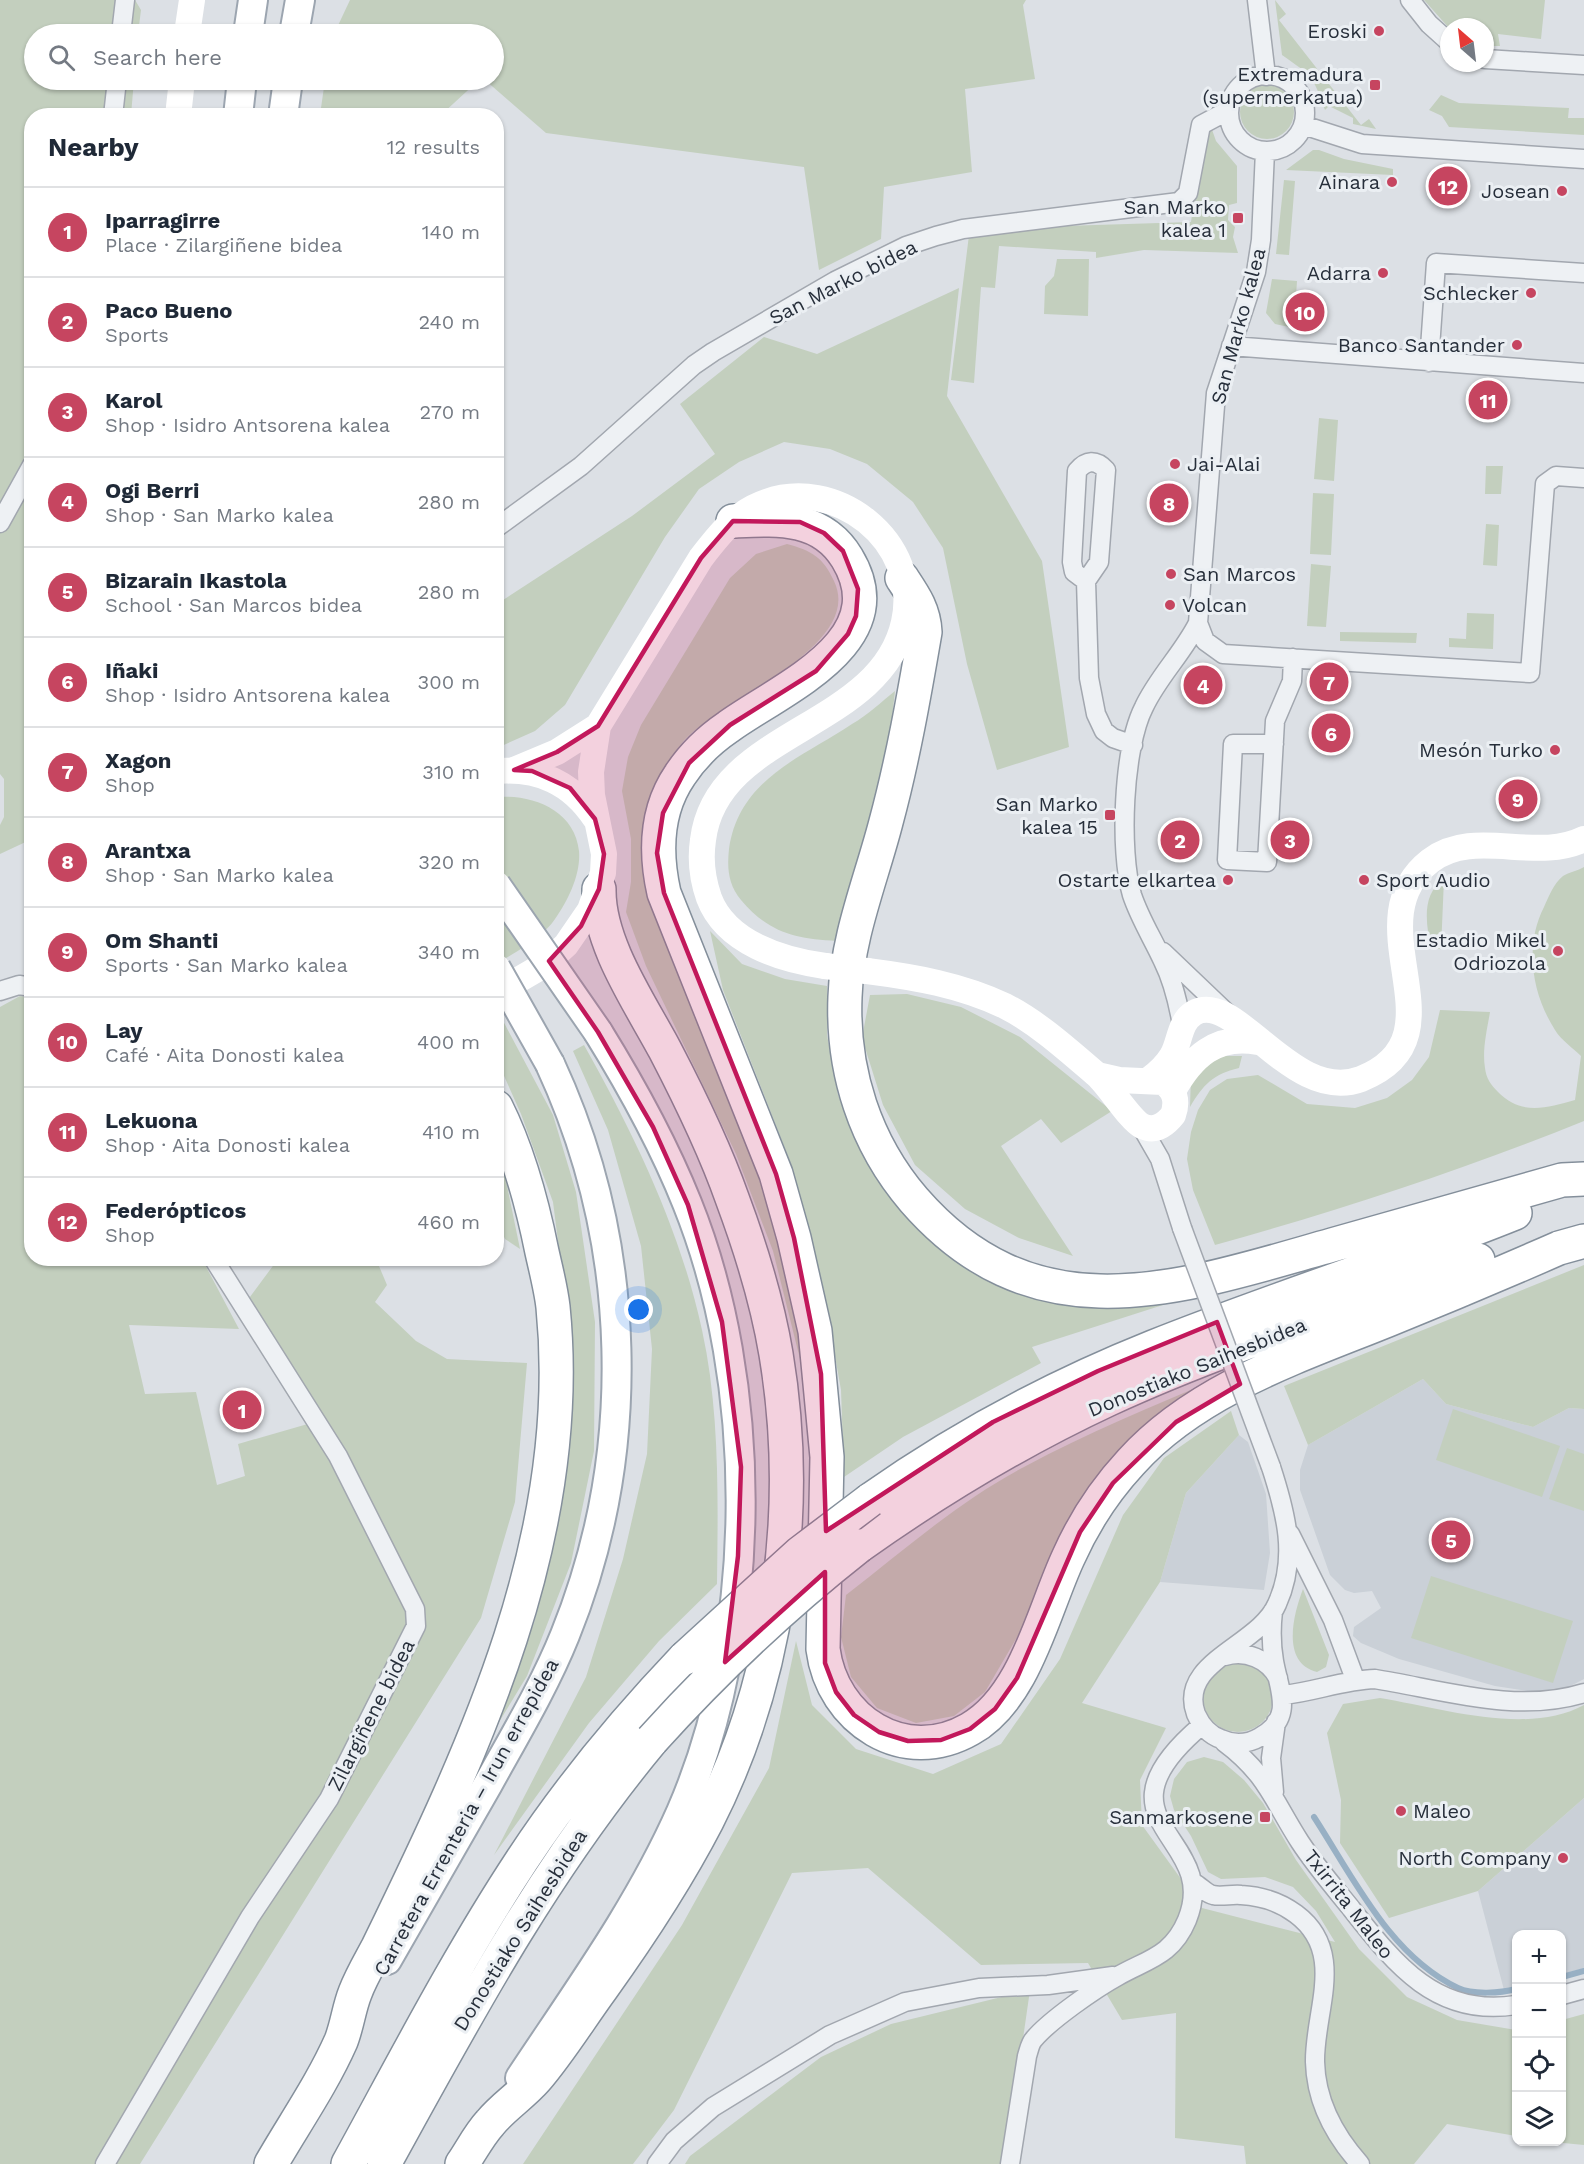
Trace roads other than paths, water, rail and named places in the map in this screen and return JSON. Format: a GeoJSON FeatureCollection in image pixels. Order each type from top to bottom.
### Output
{"type":"FeatureCollection","features":[{"type":"Feature","properties":{"kind":"highway"},"geometry":{"type":"LineString","coordinates":[[733,521],[787,520],[813,527],[843,551],[855,575],[858,589],[856,616],[848,634],[827,661],[805,679],[723,731],[689,763],[678,778],[663,813],[657,854],[664,893],[776,1174],[805,1283],[821,1374],[827,1456],[825,1663],[836,1692],[854,1716],[879,1732],[908,1741],[940,1740],[970,1729],[995,1709],[1017,1678],[1067,1558],[1095,1506],[1132,1460],[1161,1434],[1201,1405],[1298,1356],[1559,1248],[1584,1241]]}},
{"type":"Feature","properties":{"kind":"highway"},"geometry":{"type":"LineString","coordinates":[[902,578],[919,603],[924,616],[925,632],[908,732],[890,810],[846,970],[845,1028],[849,1065],[867,1127],[901,1185],[948,1233],[980,1256],[1036,1281],[1068,1289],[1111,1293],[1145,1291],[1237,1272],[1562,1180],[1584,1179]]}},
{"type":"Feature","properties":{"kind":"highway"},"geometry":{"type":"LineString","coordinates":[[462,2164],[490,2122],[535,2081],[597,1995],[657,1907],[707,1820],[745,1732],[764,1665],[778,1592],[785,1529],[786,1459],[781,1395],[774,1343],[752,1252],[728,1188],[692,1105],[620,965],[600,919],[599,889]]}},
{"type":"Feature","properties":{"kind":"highway"},"geometry":{"type":"LineString","coordinates":[[271,2164],[341,2041],[356,1992],[441,1818],[513,1638],[537,1542],[551,1460],[556,1371],[553,1305],[532,1204],[504,1123]]}},
{"type":"Feature","properties":{"kind":"highway","name":"Donostiako Saihesbidea"},"geometry":{"type":"LineString","coordinates":[[348,2164],[453,1973],[522,1860],[592,1764],[684,1658],[782,1569],[870,1500],[993,1422],[1119,1361],[1206,1326],[1491,1223],[1584,1186]]}},
{"type":"Feature","properties":{"kind":"highway","name":"Donostiako Saihesbidea"},"geometry":{"type":"LineString","coordinates":[[384,2164],[482,1987],[541,1889],[580,1831],[652,1740],[740,1647],[792,1600],[859,1546],[974,1470],[1110,1399],[1215,1356],[1584,1220]]}},
{"type":"Feature","properties":{"kind":"main road"},"geometry":{"type":"LineString","coordinates":[[249,24],[253,0]]}},
{"type":"Feature","properties":{"kind":"main road"},"geometry":{"type":"LineString","coordinates":[[296,24],[300,0]]}},
{"type":"Feature","properties":{"kind":"main road"},"geometry":{"type":"LineString","coordinates":[[239,108],[241,90]]}},
{"type":"Feature","properties":{"kind":"main road"},"geometry":{"type":"LineString","coordinates":[[284,108],[287,90]]}},
{"type":"Feature","properties":{"kind":"main road"},"geometry":{"type":"LineString","coordinates":[[490,2122],[639,1896],[681,1811],[711,1726],[732,1632],[738,1556],[741,1467],[733,1384],[722,1322],[710,1272],[688,1205],[653,1127],[598,1032],[504,897]]}},
{"type":"Feature","properties":{"kind":"main road","name":"Carretera Errenteria – Irun errepidea"},"geometry":{"type":"LineString","coordinates":[[341,2041],[548,1674],[580,1594],[603,1509],[615,1423],[617,1368],[613,1292],[605,1238],[587,1163],[550,1064],[504,982]]}},
{"type":"Feature","properties":{"kind":"street"},"geometry":{"type":"LineString","coordinates":[[122,24],[125,0]]}},
{"type":"Feature","properties":{"kind":"street"},"geometry":{"type":"LineString","coordinates":[[172,24],[175,0]]}},
{"type":"Feature","properties":{"kind":"street"},"geometry":{"type":"LineString","coordinates":[[188,24],[192,0]]}},
{"type":"Feature","properties":{"kind":"street"},"geometry":{"type":"LineString","coordinates":[[1257,0],[1266,76]]}},
{"type":"Feature","properties":{"kind":"street"},"geometry":{"type":"LineString","coordinates":[[1410,0],[1440,34]]}},
{"type":"Feature","properties":{"kind":"street"},"geometry":{"type":"LineString","coordinates":[[1494,60],[1584,66]]}},
{"type":"Feature","properties":{"kind":"street"},"geometry":{"type":"LineString","coordinates":[[1266,76],[1286,81],[1294,87],[1304,105],[1303,125],[1292,141],[1275,150],[1265,151],[1253,149],[1235,134],[1229,110],[1232,99],[1245,82],[1266,76]]}},
{"type":"Feature","properties":{"kind":"street"},"geometry":{"type":"LineString","coordinates":[[114,108],[116,90]]}},
{"type":"Feature","properties":{"kind":"street"},"geometry":{"type":"LineString","coordinates":[[162,108],[164,90]]}},
{"type":"Feature","properties":{"kind":"street"},"geometry":{"type":"LineString","coordinates":[[179,108],[181,90]]}},
{"type":"Feature","properties":{"kind":"street","name":"San Marko bidea"},"geometry":{"type":"LineString","coordinates":[[504,522],[581,466],[704,358],[835,281],[906,246],[963,229],[1179,202],[1188,193],[1201,125],[1229,110]]}},
{"type":"Feature","properties":{"kind":"street"},"geometry":{"type":"LineString","coordinates":[[1303,125],[1362,144],[1584,159]]}},
{"type":"Feature","properties":{"kind":"street","name":"San Marko kalea"},"geometry":{"type":"LineString","coordinates":[[1179,1081],[1186,1051],[1183,1026],[1175,992],[1138,911],[1128,875],[1125,821],[1133,744],[1143,708],[1183,650],[1198,623],[1216,393],[1256,272],[1261,240],[1265,151]]}},
{"type":"Feature","properties":{"kind":"street"},"geometry":{"type":"LineString","coordinates":[[1429,362],[1436,263],[1584,273]]}},
{"type":"Feature","properties":{"kind":"street"},"geometry":{"type":"LineString","coordinates":[[1231,346],[1584,373]]}},
{"type":"Feature","properties":{"kind":"street"},"geometry":{"type":"LineString","coordinates":[[1086,582],[1074,572],[1072,562],[1077,471],[1083,464],[1092,461],[1100,463],[1106,470],[1099,562],[1086,582],[1087,652],[1096,714],[1104,731],[1113,738],[1133,744]]}},
{"type":"Feature","properties":{"kind":"street"},"geometry":{"type":"LineString","coordinates":[[1164,676],[1194,656],[1224,654],[1530,673],[1542,495],[1545,484],[1556,476],[1584,478]]}},
{"type":"Feature","properties":{"kind":"street"},"geometry":{"type":"LineString","coordinates":[[0,523],[24,480]]}},
{"type":"Feature","properties":{"kind":"street"},"geometry":{"type":"LineString","coordinates":[[504,988],[536,970],[566,945],[590,910],[599,889],[604,854],[595,819],[591,772],[598,726],[701,558],[733,521],[748,510],[779,498],[813,497],[831,501],[864,518],[879,531],[890,547],[902,578],[906,599],[905,620],[898,643],[887,663],[855,694],[743,768],[726,786],[704,826],[701,858],[704,882],[711,901],[732,929],[756,946],[798,962],[945,984],[1007,1007],[1097,1075],[1135,1118],[1166,1175]]}},
{"type":"Feature","properties":{"kind":"street"},"geometry":{"type":"LineString","coordinates":[[1198,623],[1205,641],[1224,654]]}},
{"type":"Feature","properties":{"kind":"street"},"geometry":{"type":"LineString","coordinates":[[1274,744],[1233,744],[1227,860],[1267,862],[1274,744],[1275,721],[1292,681],[1293,658]]}},
{"type":"Feature","properties":{"kind":"street"},"geometry":{"type":"LineString","coordinates":[[505,770],[557,752],[598,726]]}},
{"type":"Feature","properties":{"kind":"street"},"geometry":{"type":"LineString","coordinates":[[505,770],[532,771],[570,788],[584,802],[595,819]]}},
{"type":"Feature","properties":{"kind":"street"},"geometry":{"type":"LineString","coordinates":[[1168,1122],[1152,1128],[1135,1118],[1129,1096],[1137,1084],[1147,1080],[1172,1057],[1183,1026],[1191,1015],[1204,1009],[1220,1011],[1234,1019],[1258,1042],[1314,1078],[1337,1083],[1359,1080],[1384,1067],[1401,1047],[1409,1026],[1410,1004],[1398,934],[1399,915],[1408,888],[1418,873],[1446,852],[1466,847],[1555,848],[1584,839]]}},
{"type":"Feature","properties":{"kind":"street","name":"San Marko kalea"},"geometry":{"type":"LineString","coordinates":[[1155,945],[1234,1019]]}},
{"type":"Feature","properties":{"kind":"street"},"geometry":{"type":"LineString","coordinates":[[0,991],[19,985],[24,986]]}},
{"type":"Feature","properties":{"kind":"street"},"geometry":{"type":"LineString","coordinates":[[1258,1042],[1237,1040],[1216,1044],[1198,1054],[1179,1081],[1176,1107],[1168,1122],[1164,1153],[1166,1175],[1182,1228],[1271,1467],[1289,1532],[1333,1620],[1355,1679]]}},
{"type":"Feature","properties":{"kind":"street"},"geometry":{"type":"LineString","coordinates":[[1097,1075],[1119,1080],[1179,1081]]}},
{"type":"Feature","properties":{"kind":"street","name":"Zilargiñene bidea"},"geometry":{"type":"LineString","coordinates":[[105,2164],[249,1917],[328,1799],[416,1626],[415,1609],[338,1456],[218,1266]]}},
{"type":"Feature","properties":{"kind":"street"},"geometry":{"type":"LineString","coordinates":[[1274,1794],[1271,1758],[1276,1722],[1282,1709],[1282,1688],[1272,1644],[1274,1611],[1284,1583],[1289,1532]]}},
{"type":"Feature","properties":{"kind":"street"},"geometry":{"type":"LineString","coordinates":[[1274,1611],[1250,1637],[1203,1672],[1194,1690],[1194,1707],[1202,1725],[1223,1740],[1237,1743],[1250,1742],[1264,1735],[1276,1722]]}},
{"type":"Feature","properties":{"kind":"street"},"geometry":{"type":"LineString","coordinates":[[1221,1658],[1236,1654],[1256,1657],[1271,1667],[1282,1688]]}},
{"type":"Feature","properties":{"kind":"street"},"geometry":{"type":"LineString","coordinates":[[1282,1688],[1307,1692],[1355,1679],[1375,1679],[1514,1702],[1539,1703],[1584,1693]]}},
{"type":"Feature","properties":{"kind":"street"},"geometry":{"type":"LineString","coordinates":[[1010,2164],[1032,2040],[1118,1976],[1156,1958],[1169,1948],[1187,1921],[1193,1903],[1194,1883],[1185,1861],[1157,1816],[1153,1793],[1167,1759],[1202,1725]]}},
{"type":"Feature","properties":{"kind":"street","name":"Txirrita Maleo"},"geometry":{"type":"LineString","coordinates":[[1223,1740],[1252,1765],[1274,1794],[1301,1844],[1385,1952],[1404,1971],[1427,1988],[1453,1999],[1492,2006],[1512,2005]]}},
{"type":"Feature","properties":{"kind":"street"},"geometry":{"type":"LineString","coordinates":[[1194,1883],[1213,1895],[1241,1895],[1276,1901],[1296,1914],[1314,1932],[1324,1955],[1326,1983],[1315,2063],[1320,2093],[1331,2126],[1360,2164]]}},
{"type":"Feature","properties":{"kind":"street"},"geometry":{"type":"LineString","coordinates":[[657,2164],[674,2141],[713,2107],[830,2035],[905,2002],[979,1988],[1048,1985],[1118,1976]]}},
{"type":"Feature","properties":{"kind":"street"},"geometry":{"type":"LineString","coordinates":[[1566,1994],[1584,1989]]}},
{"type":"Feature","properties":{"kind":"waterway"},"geometry":{"type":"LineString","coordinates":[[1314,1817],[1375,1913],[1412,1956],[1434,1974],[1458,1988],[1487,1993],[1512,1990]]}},
{"type":"Feature","properties":{"kind":"waterway"},"geometry":{"type":"LineString","coordinates":[[1566,1976],[1584,1971]]}},
{"type":"Feature","properties":{"kind":"place","name":"Eroski"},"geometry":{"type":"Point","coordinates":[1379,31]}},
{"type":"Feature","properties":{"kind":"place","name":"Extremadura (supermerkatua)"},"geometry":{"type":"Point","coordinates":[1375,85]}},
{"type":"Feature","properties":{"kind":"place","name":"Ainara"},"geometry":{"type":"Point","coordinates":[1392,182]}},
{"type":"Feature","properties":{"kind":"place","name":"Federópticos"},"geometry":{"type":"Point","coordinates":[1448,186]}},
{"type":"Feature","properties":{"kind":"place","name":"Josean"},"geometry":{"type":"Point","coordinates":[1562,191]}},
{"type":"Feature","properties":{"kind":"place","name":"San Marko kalea 1"},"geometry":{"type":"Point","coordinates":[1238,218]}},
{"type":"Feature","properties":{"kind":"place","name":"Adarra"},"geometry":{"type":"Point","coordinates":[1383,273]}},
{"type":"Feature","properties":{"kind":"place","name":"Schlecker"},"geometry":{"type":"Point","coordinates":[1531,293]}},
{"type":"Feature","properties":{"kind":"place","name":"Lay"},"geometry":{"type":"Point","coordinates":[1305,312]}},
{"type":"Feature","properties":{"kind":"place","name":"Banco Santander"},"geometry":{"type":"Point","coordinates":[1517,345]}},
{"type":"Feature","properties":{"kind":"place","name":"Lekuona"},"geometry":{"type":"Point","coordinates":[1488,400]}},
{"type":"Feature","properties":{"kind":"place","name":"Jai-Alai"},"geometry":{"type":"Point","coordinates":[1175,464]}},
{"type":"Feature","properties":{"kind":"place","name":"Arantxa"},"geometry":{"type":"Point","coordinates":[1169,503]}},
{"type":"Feature","properties":{"kind":"place","name":"San Marcos"},"geometry":{"type":"Point","coordinates":[1171,574]}},
{"type":"Feature","properties":{"kind":"place","name":"Volcan"},"geometry":{"type":"Point","coordinates":[1170,605]}},
{"type":"Feature","properties":{"kind":"place","name":"Xagon"},"geometry":{"type":"Point","coordinates":[1329,682]}},
{"type":"Feature","properties":{"kind":"place","name":"Ogi Berri"},"geometry":{"type":"Point","coordinates":[1203,685]}},
{"type":"Feature","properties":{"kind":"place","name":"Iñaki"},"geometry":{"type":"Point","coordinates":[1331,733]}},
{"type":"Feature","properties":{"kind":"place","name":"Mesón Turko"},"geometry":{"type":"Point","coordinates":[1555,750]}},
{"type":"Feature","properties":{"kind":"place","name":"Om Shanti"},"geometry":{"type":"Point","coordinates":[1518,799]}},
{"type":"Feature","properties":{"kind":"place","name":"San Marko kalea 15"},"geometry":{"type":"Point","coordinates":[1110,815]}},
{"type":"Feature","properties":{"kind":"place","name":"Paco Bueno"},"geometry":{"type":"Point","coordinates":[1180,840]}},
{"type":"Feature","properties":{"kind":"place","name":"Karol"},"geometry":{"type":"Point","coordinates":[1290,840]}},
{"type":"Feature","properties":{"kind":"place","name":"Ostarte elkartea"},"geometry":{"type":"Point","coordinates":[1228,880]}},
{"type":"Feature","properties":{"kind":"place","name":"Sport Audio"},"geometry":{"type":"Point","coordinates":[1364,880]}},
{"type":"Feature","properties":{"kind":"place","name":"Estadio Mikel Odriozola"},"geometry":{"type":"Point","coordinates":[1558,951]}},
{"type":"Feature","properties":{"kind":"place","name":"Iparragirre"},"geometry":{"type":"Point","coordinates":[242,1410]}},
{"type":"Feature","properties":{"kind":"place","name":"Bizarain Ikastola"},"geometry":{"type":"Point","coordinates":[1451,1540]}},
{"type":"Feature","properties":{"kind":"place","name":"Maleo"},"geometry":{"type":"Point","coordinates":[1401,1811]}},
{"type":"Feature","properties":{"kind":"place","name":"Sanmarkosene"},"geometry":{"type":"Point","coordinates":[1265,1817]}},
{"type":"Feature","properties":{"kind":"place","name":"North Company"},"geometry":{"type":"Point","coordinates":[1563,1858]}}]}
